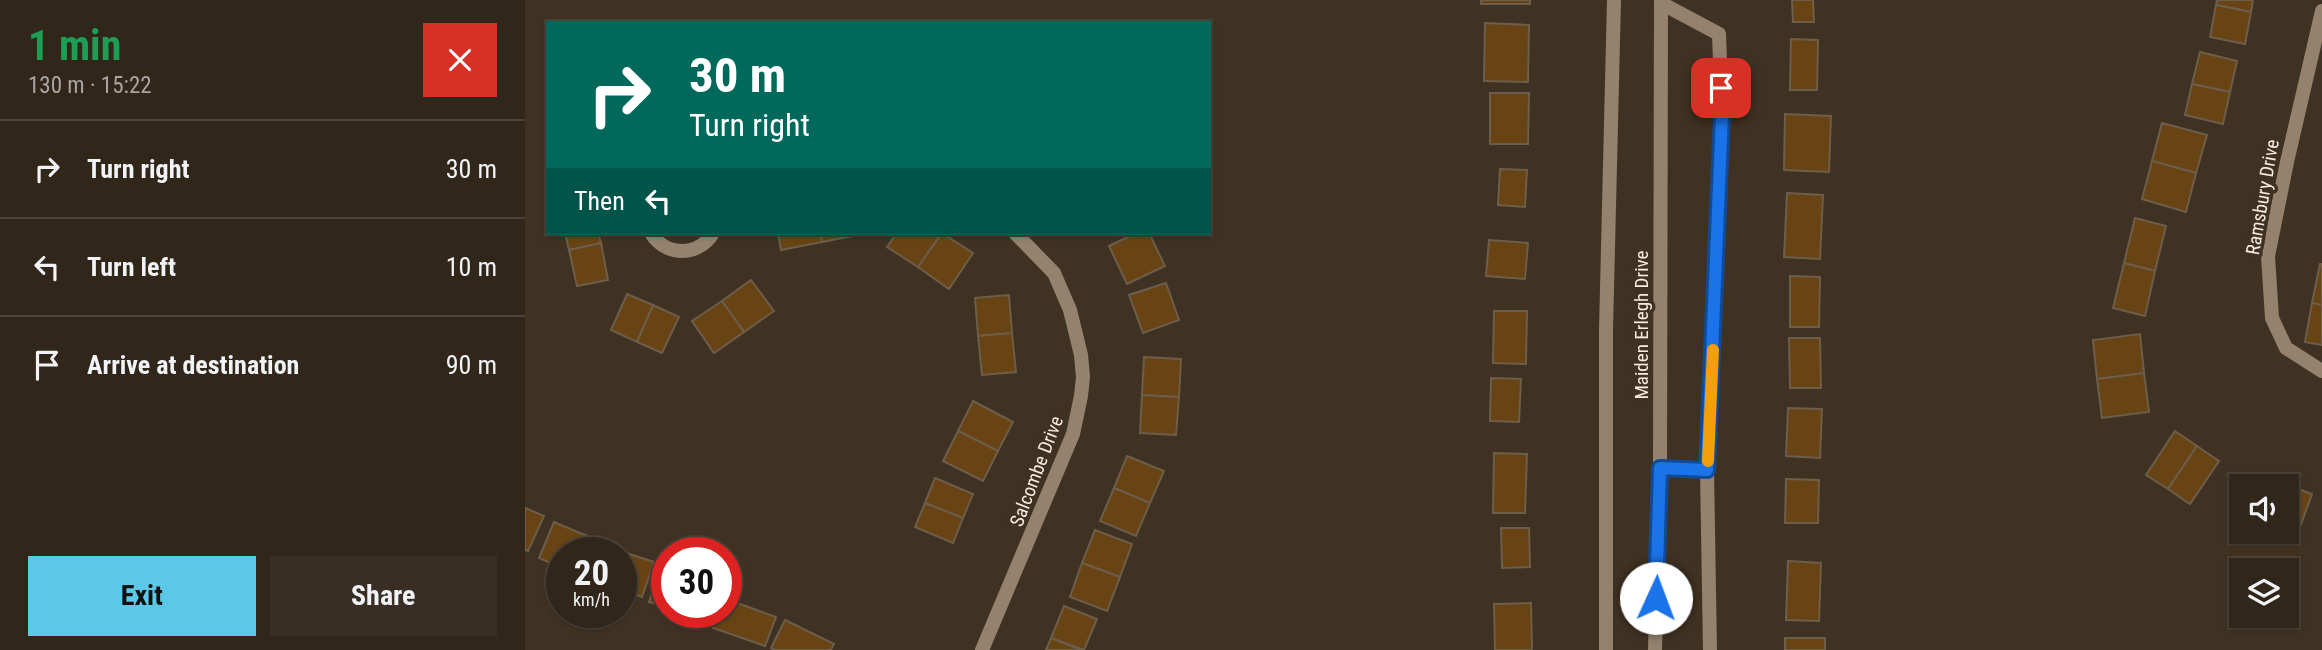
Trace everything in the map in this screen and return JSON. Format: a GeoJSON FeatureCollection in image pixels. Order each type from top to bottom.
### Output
{"type":"FeatureCollection","features":[{"type":"Feature","properties":{"kind":"street"},"geometry":{"type":"LineString","coordinates":[[1606,650],[1606,344],[1613,0]]}},
{"type":"Feature","properties":{"kind":"street"},"geometry":{"type":"LineString","coordinates":[[1661,1],[1719,34],[1722,115],[1707,470],[1710,650]]}},
{"type":"Feature","properties":{"kind":"street","name":"Maiden Erlegh Drive"},"geometry":{"type":"LineString","coordinates":[[1655,650],[1660,468],[1661,1]]}},
{"type":"Feature","properties":{"kind":"street","name":"Ramsbury Drive"},"geometry":{"type":"LineString","coordinates":[[2322,11],[2268,256],[2272,318],[2286,348],[2322,371]]}},
{"type":"Feature","properties":{"kind":"street"},"geometry":{"type":"LineString","coordinates":[[653,235],[664,246],[675,251],[688,251],[699,247],[711,235]]}},
{"type":"Feature","properties":{"kind":"street","name":"Salcombe Drive"},"geometry":{"type":"LineString","coordinates":[[982,650],[1073,434],[1081,396],[1081,355],[1070,310],[1054,273],[1017,235]]}},
{"type":"Feature","properties":{"kind":"street"},"geometry":{"type":"LineString","coordinates":[[1660,468],[1707,470]]}},
{"type":"Feature","properties":{"kind":"building"},"geometry":{"type":"Polygon","coordinates":[[[1481,0],[1530,0],[1530,4],[1481,4],[1481,0]]]}},
{"type":"Feature","properties":{"kind":"building"},"geometry":{"type":"Polygon","coordinates":[[[1792,0],[1813,0],[1814,22],[1793,22],[1792,0]]]}},
{"type":"Feature","properties":{"kind":"building"},"geometry":{"type":"Polygon","coordinates":[[[2217,0],[2253,0],[2251,12],[2216,5],[2217,0]]]}},
{"type":"Feature","properties":{"kind":"building"},"geometry":{"type":"Polygon","coordinates":[[[2216,5],[2251,12],[2245,44],[2210,37],[2216,5]]]}},
{"type":"Feature","properties":{"kind":"building"},"geometry":{"type":"Polygon","coordinates":[[[1485,23],[1529,25],[1528,82],[1484,81],[1485,23]]]}},
{"type":"Feature","properties":{"kind":"building"},"geometry":{"type":"Polygon","coordinates":[[[1791,39],[1818,40],[1817,90],[1790,90],[1791,39]]]}},
{"type":"Feature","properties":{"kind":"building"},"geometry":{"type":"Polygon","coordinates":[[[2200,52],[2237,61],[2230,92],[2192,84],[2200,52]]]}},
{"type":"Feature","properties":{"kind":"building"},"geometry":{"type":"Polygon","coordinates":[[[2192,84],[2230,92],[2223,124],[2185,115],[2192,84]]]}},
{"type":"Feature","properties":{"kind":"building"},"geometry":{"type":"Polygon","coordinates":[[[1490,93],[1529,93],[1528,144],[1490,144],[1490,93]]]}},
{"type":"Feature","properties":{"kind":"building"},"geometry":{"type":"Polygon","coordinates":[[[1785,114],[1831,116],[1829,172],[1784,170],[1785,114]]]}},
{"type":"Feature","properties":{"kind":"building"},"geometry":{"type":"Polygon","coordinates":[[[2162,123],[2207,135],[2196,173],[2152,161],[2162,123]]]}},
{"type":"Feature","properties":{"kind":"building"},"geometry":{"type":"Polygon","coordinates":[[[2152,161],[2196,173],[2186,212],[2142,199],[2152,161]]]}},
{"type":"Feature","properties":{"kind":"building"},"geometry":{"type":"Polygon","coordinates":[[[1500,169],[1527,170],[1525,207],[1498,205],[1500,169]]]}},
{"type":"Feature","properties":{"kind":"building"},"geometry":{"type":"Polygon","coordinates":[[[1787,193],[1823,195],[1820,259],[1784,257],[1787,193]]]}},
{"type":"Feature","properties":{"kind":"building"},"geometry":{"type":"Polygon","coordinates":[[[2135,218],[2166,226],[2155,271],[2124,263],[2135,218]]]}},
{"type":"Feature","properties":{"kind":"building"},"geometry":{"type":"Polygon","coordinates":[[[565,235],[599,235],[601,243],[569,250],[565,235]]]}},
{"type":"Feature","properties":{"kind":"building"},"geometry":{"type":"Polygon","coordinates":[[[778,235],[820,235],[822,242],[781,250],[778,235]]]}},
{"type":"Feature","properties":{"kind":"building"},"geometry":{"type":"Polygon","coordinates":[[[820,235],[858,235],[822,242],[820,235]]]}},
{"type":"Feature","properties":{"kind":"building"},"geometry":{"type":"Polygon","coordinates":[[[896,235],[941,235],[918,267],[887,247],[896,235]]]}},
{"type":"Feature","properties":{"kind":"building"},"geometry":{"type":"Polygon","coordinates":[[[941,235],[945,235],[973,253],[949,289],[918,267],[941,235]]]}},
{"type":"Feature","properties":{"kind":"building"},"geometry":{"type":"Polygon","coordinates":[[[1132,235],[1150,235],[1165,266],[1127,284],[1109,246],[1132,235]]]}},
{"type":"Feature","properties":{"kind":"building"},"geometry":{"type":"Polygon","coordinates":[[[1489,240],[1528,243],[1525,279],[1486,276],[1489,240]]]}},
{"type":"Feature","properties":{"kind":"building"},"geometry":{"type":"Polygon","coordinates":[[[601,243],[608,280],[577,286],[569,250],[601,243]]]}},
{"type":"Feature","properties":{"kind":"building"},"geometry":{"type":"Polygon","coordinates":[[[2124,263],[2155,271],[2145,316],[2113,308],[2124,263]]]}},
{"type":"Feature","properties":{"kind":"building"},"geometry":{"type":"Polygon","coordinates":[[[2322,264],[2322,305],[2312,303],[2322,264]]]}},
{"type":"Feature","properties":{"kind":"building"},"geometry":{"type":"Polygon","coordinates":[[[1790,276],[1820,277],[1819,327],[1790,327],[1790,276]]]}},
{"type":"Feature","properties":{"kind":"building"},"geometry":{"type":"Polygon","coordinates":[[[751,280],[774,311],[744,332],[722,301],[751,280]]]}},
{"type":"Feature","properties":{"kind":"building"},"geometry":{"type":"Polygon","coordinates":[[[1166,283],[1179,320],[1143,333],[1129,295],[1166,283]]]}},
{"type":"Feature","properties":{"kind":"building"},"geometry":{"type":"Polygon","coordinates":[[[627,294],[653,305],[637,342],[611,330],[627,294]]]}},
{"type":"Feature","properties":{"kind":"building"},"geometry":{"type":"Polygon","coordinates":[[[1009,295],[1012,333],[978,336],[975,298],[1009,295]]]}},
{"type":"Feature","properties":{"kind":"building"},"geometry":{"type":"Polygon","coordinates":[[[722,301],[744,332],[714,353],[692,321],[722,301]]]}},
{"type":"Feature","properties":{"kind":"building"},"geometry":{"type":"Polygon","coordinates":[[[2312,303],[2322,305],[2322,345],[2305,342],[2312,303]]]}},
{"type":"Feature","properties":{"kind":"building"},"geometry":{"type":"Polygon","coordinates":[[[653,305],[679,317],[662,353],[637,342],[653,305]]]}},
{"type":"Feature","properties":{"kind":"building"},"geometry":{"type":"Polygon","coordinates":[[[1494,311],[1527,311],[1526,364],[1493,363],[1494,311]]]}},
{"type":"Feature","properties":{"kind":"building"},"geometry":{"type":"Polygon","coordinates":[[[1012,333],[1016,372],[982,375],[978,336],[1012,333]]]}},
{"type":"Feature","properties":{"kind":"building"},"geometry":{"type":"Polygon","coordinates":[[[2140,334],[2144,373],[2097,379],[2093,340],[2140,334]]]}},
{"type":"Feature","properties":{"kind":"building"},"geometry":{"type":"Polygon","coordinates":[[[1789,338],[1820,338],[1821,388],[1790,388],[1789,338]]]}},
{"type":"Feature","properties":{"kind":"building"},"geometry":{"type":"Polygon","coordinates":[[[1144,357],[1181,359],[1179,397],[1142,395],[1144,357]]]}},
{"type":"Feature","properties":{"kind":"building"},"geometry":{"type":"Polygon","coordinates":[[[2144,373],[2149,412],[2102,418],[2097,379],[2144,373]]]}},
{"type":"Feature","properties":{"kind":"building"},"geometry":{"type":"Polygon","coordinates":[[[1491,378],[1521,379],[1519,422],[1490,421],[1491,378]]]}},
{"type":"Feature","properties":{"kind":"building"},"geometry":{"type":"Polygon","coordinates":[[[1142,395],[1179,397],[1176,435],[1140,433],[1142,395]]]}},
{"type":"Feature","properties":{"kind":"building"},"geometry":{"type":"Polygon","coordinates":[[[973,401],[1013,422],[998,451],[958,431],[973,401]]]}},
{"type":"Feature","properties":{"kind":"building"},"geometry":{"type":"Polygon","coordinates":[[[1788,408],[1822,409],[1820,458],[1786,456],[1788,408]]]}},
{"type":"Feature","properties":{"kind":"building"},"geometry":{"type":"Polygon","coordinates":[[[958,431],[998,451],[983,481],[943,461],[958,431]]]}},
{"type":"Feature","properties":{"kind":"building"},"geometry":{"type":"Polygon","coordinates":[[[2175,431],[2197,446],[2168,489],[2146,475],[2175,431]]]}},
{"type":"Feature","properties":{"kind":"building"},"geometry":{"type":"Polygon","coordinates":[[[2197,446],[2219,461],[2190,504],[2168,489],[2197,446]]]}},
{"type":"Feature","properties":{"kind":"building"},"geometry":{"type":"Polygon","coordinates":[[[1494,453],[1527,454],[1525,513],[1493,513],[1494,453]]]}},
{"type":"Feature","properties":{"kind":"building"},"geometry":{"type":"Polygon","coordinates":[[[1127,456],[1164,471],[1150,503],[1114,488],[1127,456]]]}},
{"type":"Feature","properties":{"kind":"building"},"geometry":{"type":"Polygon","coordinates":[[[935,478],[973,494],[963,518],[925,503],[935,478]]]}},
{"type":"Feature","properties":{"kind":"building"},"geometry":{"type":"Polygon","coordinates":[[[1786,479],[1819,480],[1818,523],[1785,523],[1786,479]]]}},
{"type":"Feature","properties":{"kind":"building"},"geometry":{"type":"Polygon","coordinates":[[[1114,488],[1150,503],[1136,536],[1100,521],[1114,488]]]}},
{"type":"Feature","properties":{"kind":"building"},"geometry":{"type":"Polygon","coordinates":[[[2299,489],[2312,494],[2299,530],[2299,489]]]}},
{"type":"Feature","properties":{"kind":"building"},"geometry":{"type":"Polygon","coordinates":[[[925,503],[963,518],[953,543],[915,527],[925,503]]]}},
{"type":"Feature","properties":{"kind":"building"},"geometry":{"type":"Polygon","coordinates":[[[525,508],[544,516],[528,551],[525,550],[525,508]]]}},
{"type":"Feature","properties":{"kind":"building"},"geometry":{"type":"Polygon","coordinates":[[[554,522],[585,535],[584,537],[548,537],[554,522]]]}},
{"type":"Feature","properties":{"kind":"building"},"geometry":{"type":"Polygon","coordinates":[[[1501,528],[1529,528],[1530,567],[1502,568],[1501,528]]]}},
{"type":"Feature","properties":{"kind":"building"},"geometry":{"type":"Polygon","coordinates":[[[1095,530],[1132,544],[1120,577],[1082,563],[1095,530]]]}},
{"type":"Feature","properties":{"kind":"building"},"geometry":{"type":"Polygon","coordinates":[[[546,541],[546,561],[539,558],[546,541]]]}},
{"type":"Feature","properties":{"kind":"building"},"geometry":{"type":"Polygon","coordinates":[[[637,557],[651,561],[651,571],[642,597],[637,595],[637,557]]]}},
{"type":"Feature","properties":{"kind":"building"},"geometry":{"type":"Polygon","coordinates":[[[1788,561],[1821,563],[1819,621],[1786,620],[1788,561]]]}},
{"type":"Feature","properties":{"kind":"building"},"geometry":{"type":"Polygon","coordinates":[[[1082,563],[1120,577],[1107,611],[1070,597],[1082,563]]]}},
{"type":"Feature","properties":{"kind":"building"},"geometry":{"type":"Polygon","coordinates":[[[1531,603],[1532,650],[1495,650],[1494,604],[1531,603]]]}},
{"type":"Feature","properties":{"kind":"building"},"geometry":{"type":"Polygon","coordinates":[[[742,605],[776,617],[765,646],[713,628],[742,628],[742,605]]]}},
{"type":"Feature","properties":{"kind":"building"},"geometry":{"type":"Polygon","coordinates":[[[1064,606],[1097,619],[1084,650],[1051,638],[1064,606]]]}},
{"type":"Feature","properties":{"kind":"building"},"geometry":{"type":"Polygon","coordinates":[[[785,620],[834,644],[831,650],[771,648],[785,620]]]}},
{"type":"Feature","properties":{"kind":"building"},"geometry":{"type":"Polygon","coordinates":[[[1051,638],[1081,650],[1046,650],[1051,638]]]}},
{"type":"Feature","properties":{"kind":"building"},"geometry":{"type":"Polygon","coordinates":[[[1785,638],[1825,638],[1825,650],[1785,650],[1785,638]]]}},
{"type":"Feature","properties":{"kind":"slow traffic"},"geometry":{"type":"LineString","coordinates":[[1708,461],[1713,350]]}},
{"type":"Feature","properties":{"kind":"route"},"geometry":{"type":"LineString","coordinates":[[1656,598],[1660,468],[1707,470],[1721,88]]}}]}
